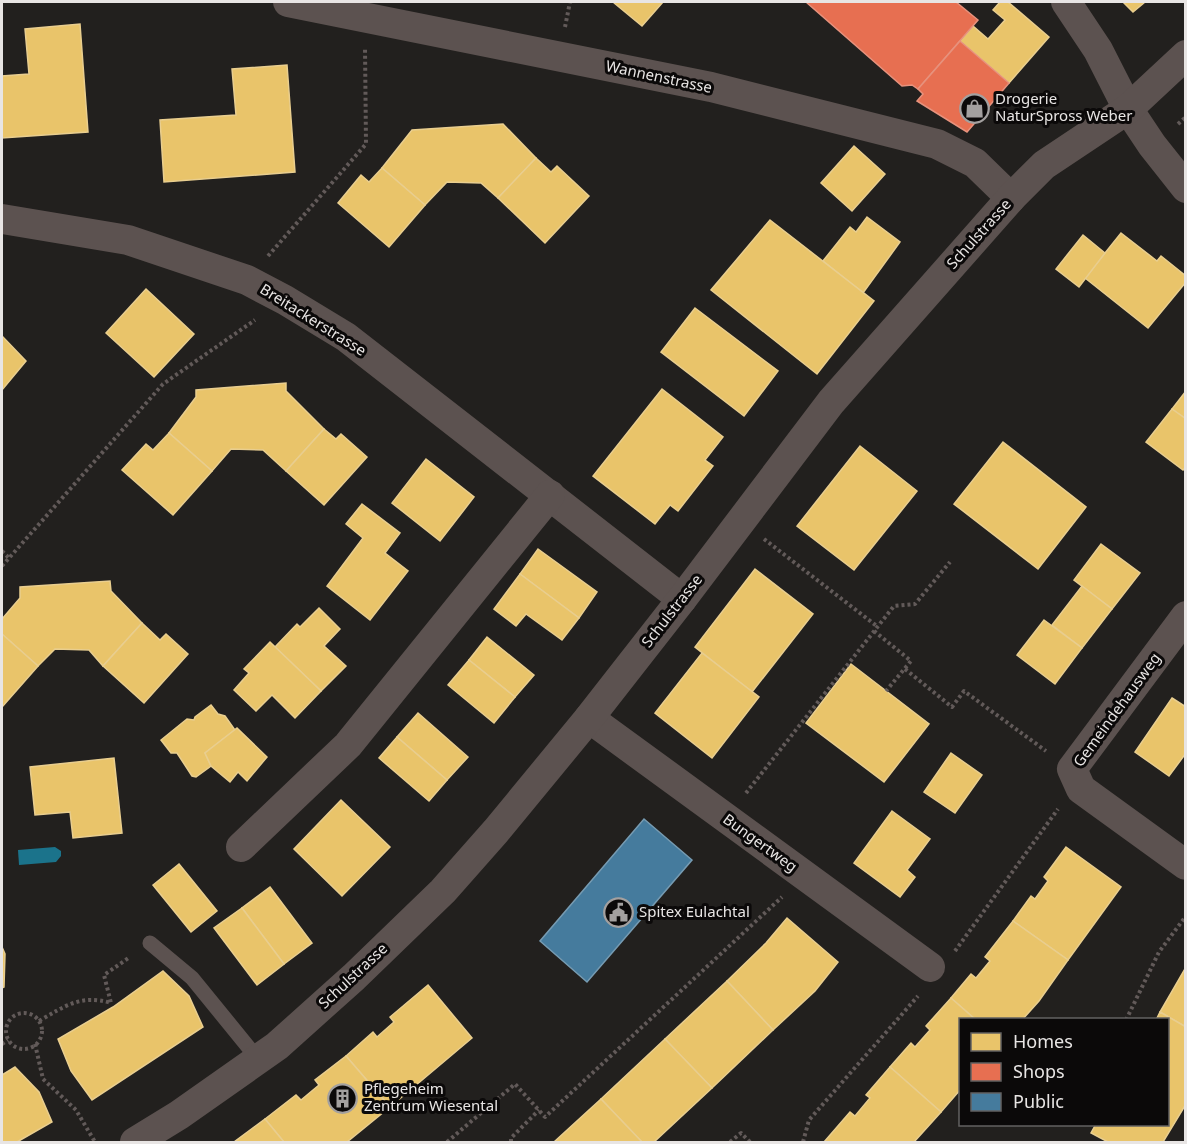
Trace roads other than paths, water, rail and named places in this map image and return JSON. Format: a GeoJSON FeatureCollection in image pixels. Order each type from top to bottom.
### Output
{"type":"FeatureCollection","features":[{"type":"Feature","properties":{"kind":"street","name":"Wannenstrasse"},"geometry":{"type":"LineString","coordinates":[[288,2],[711,87],[937,144],[975,163],[1011,198]]}},
{"type":"Feature","properties":{"kind":"street"},"geometry":{"type":"LineString","coordinates":[[1066,2],[1098,50],[1128,109],[1185,188]]}},
{"type":"Feature","properties":{"kind":"street","name":"Schulstrasse"},"geometry":{"type":"LineString","coordinates":[[135,1143],[277,1046],[354,977],[443,891],[496,831],[589,718],[831,402],[1011,198],[1044,165],[1128,109],[1185,55]]}},
{"type":"Feature","properties":{"kind":"street","name":"Breitackerstrasse"},"geometry":{"type":"LineString","coordinates":[[2,219],[128,240],[247,280],[285,300],[346,337],[682,599]]}},
{"type":"Feature","properties":{"kind":"street"},"geometry":{"type":"LineString","coordinates":[[241,847],[348,745],[550,495]]}},
{"type":"Feature","properties":{"kind":"street","name":"Gemeindehausweg"},"geometry":{"type":"LineString","coordinates":[[1185,616],[1072,770],[1081,789],[1185,865]]}},
{"type":"Feature","properties":{"kind":"street","name":"Bungertweg"},"geometry":{"type":"LineString","coordinates":[[589,718],[930,967]]}},
{"type":"Feature","properties":{"kind":"lane"},"geometry":{"type":"LineString","coordinates":[[150,943],[192,978],[258,1059]]}},
{"type":"Feature","properties":{"kind":"water"},"geometry":{"type":"Polygon","coordinates":[[[55,847],[61,851],[61,856],[56,862],[19,865],[18,850],[55,847]]]}},
{"type":"Feature","properties":{"kind":"place","name":"Drogerie NaturSpross Weber"},"geometry":{"type":"Point","coordinates":[974,108]}},
{"type":"Feature","properties":{"kind":"place","name":"Spitex Eulachtal"},"geometry":{"type":"Point","coordinates":[618,912]}},
{"type":"Feature","properties":{"kind":"place","name":"Pflegeheim Zentrum Wiesental"},"geometry":{"type":"Point","coordinates":[343,1098]}}]}
